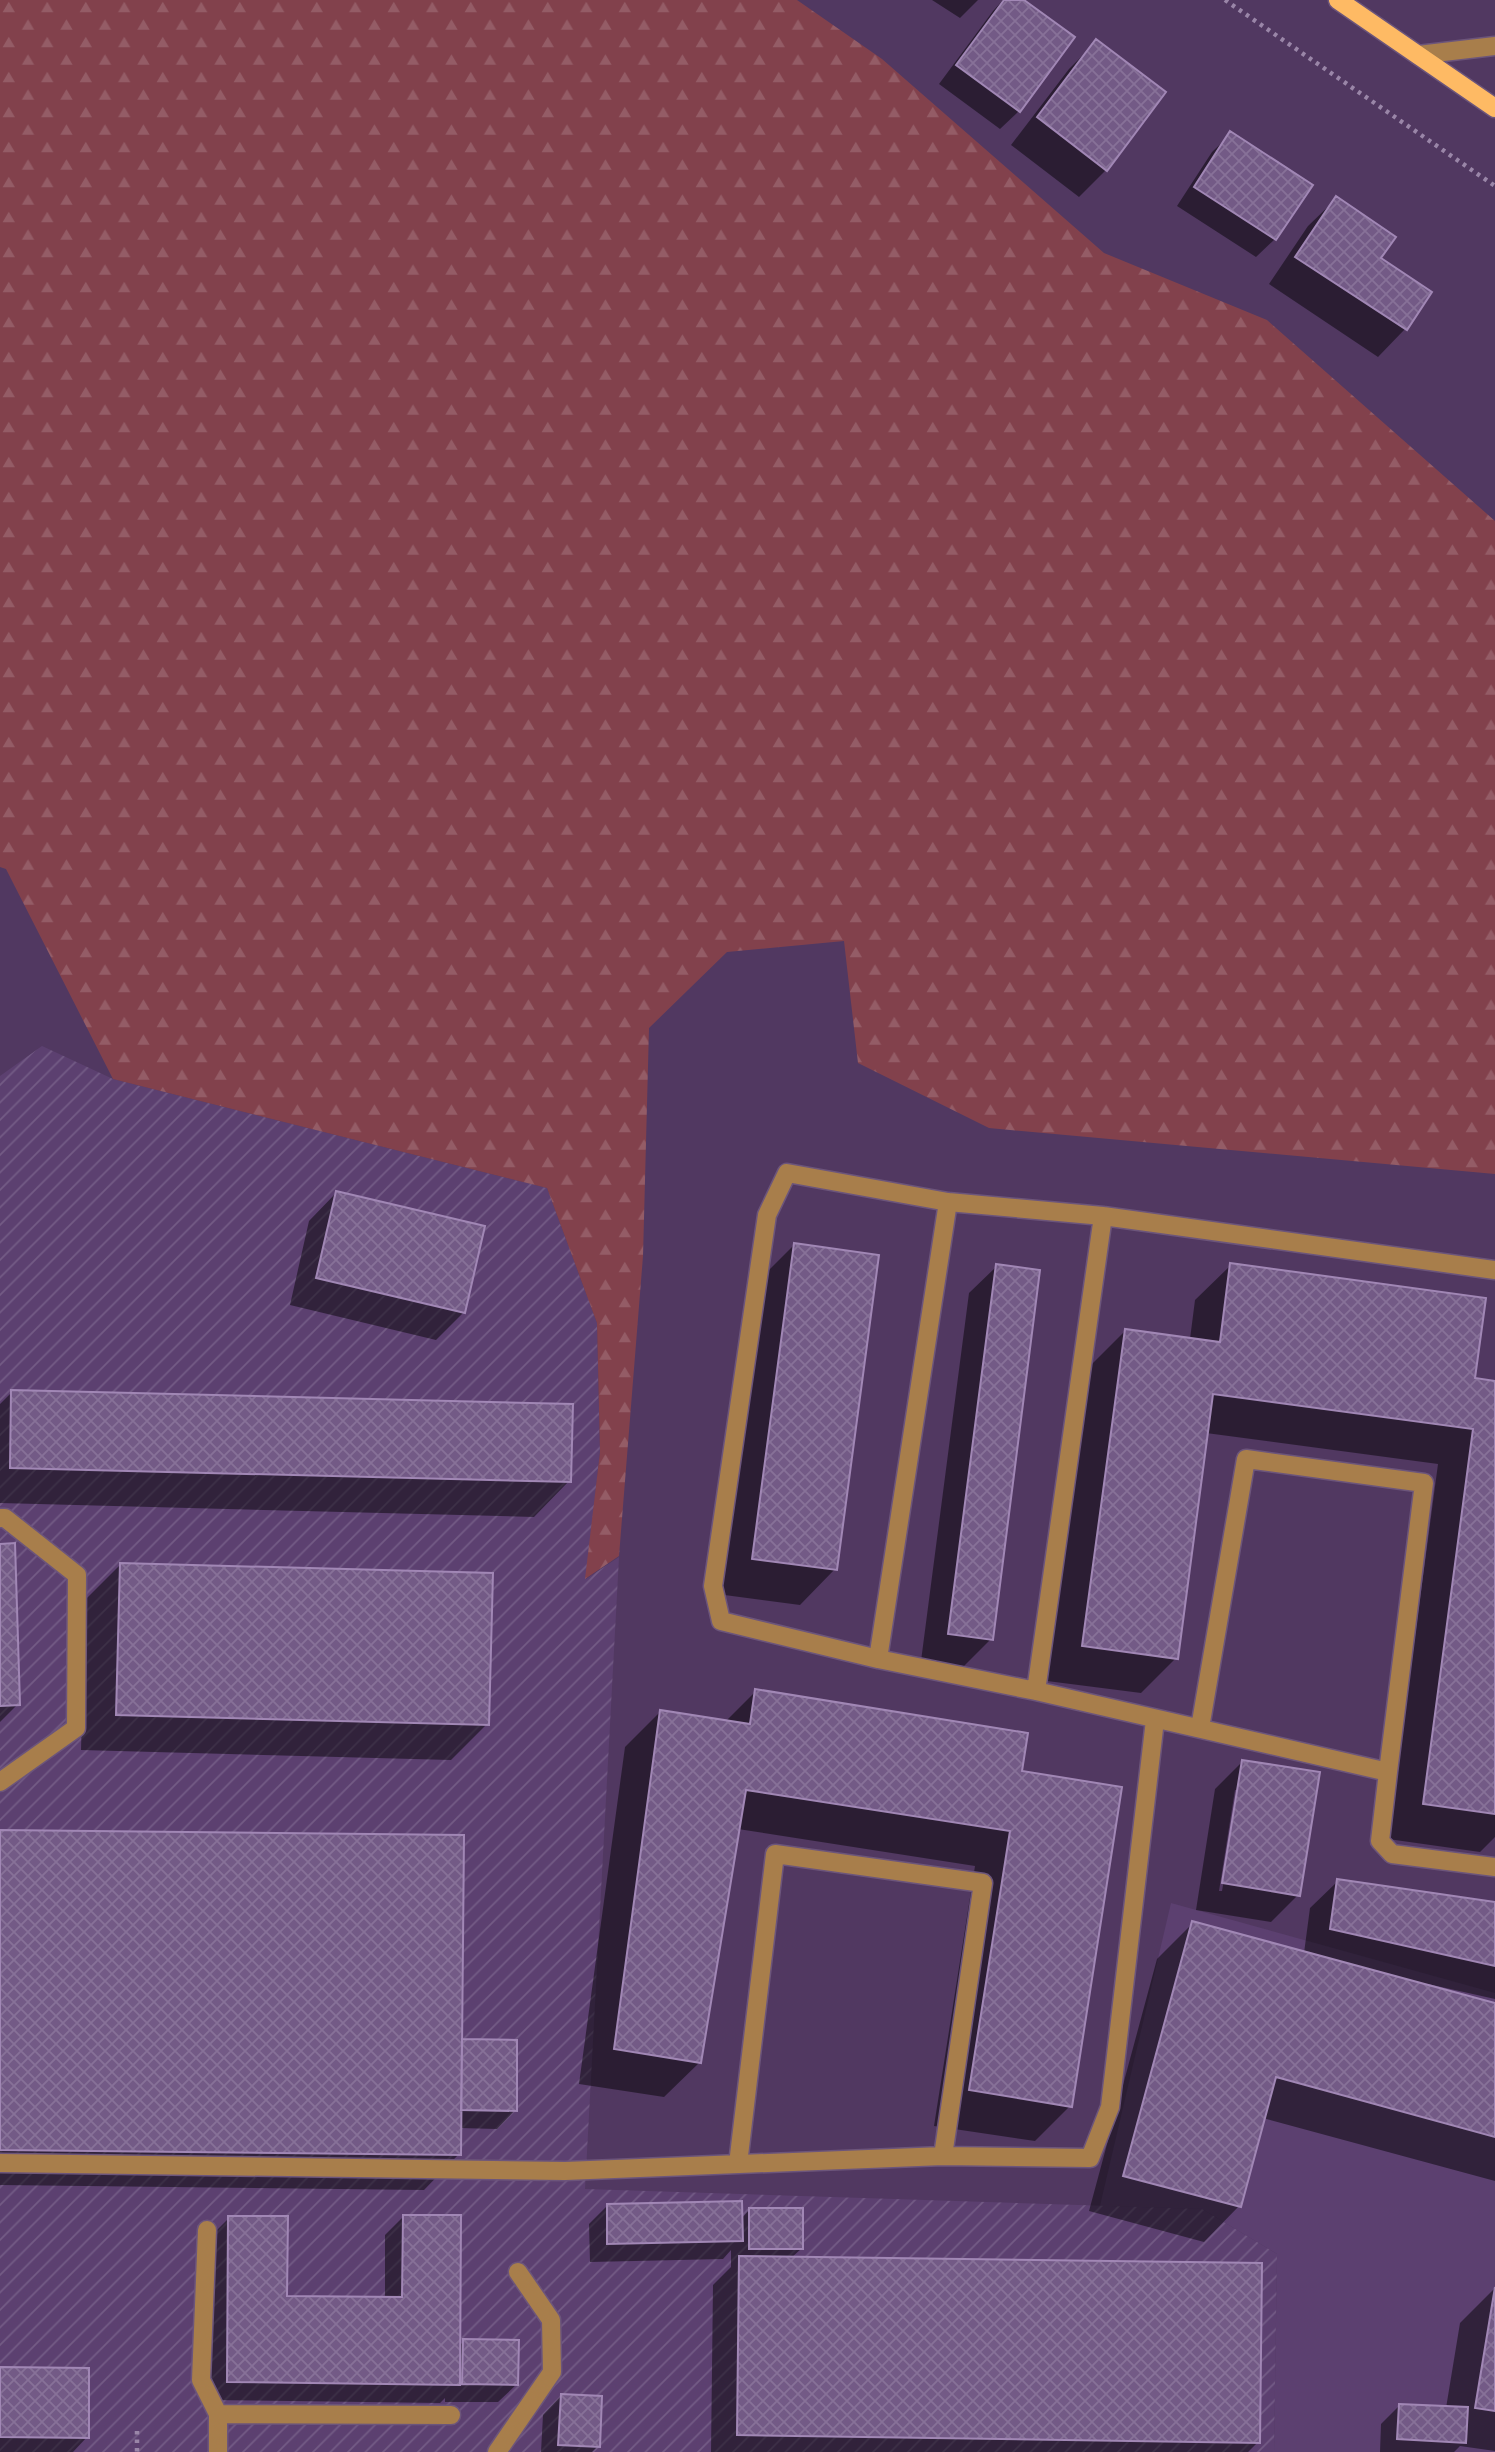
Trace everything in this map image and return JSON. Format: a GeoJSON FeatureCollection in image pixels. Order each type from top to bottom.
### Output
{"type":"FeatureCollection","features":[{"type":"Feature","properties":{"kind":"main road"},"geometry":{"type":"LineString","coordinates":[[1338,0],[1495,108]]}},
{"type":"Feature","properties":{"kind":"street"},"geometry":{"type":"LineString","coordinates":[[1418,55],[1495,46]]}},
{"type":"Feature","properties":{"kind":"street"},"geometry":{"type":"LineString","coordinates":[[1388,1772],[721,1622],[713,1586],[767,1215],[787,1173],[948,1202],[1103,1216],[1495,1270]]}},
{"type":"Feature","properties":{"kind":"street"},"geometry":{"type":"LineString","coordinates":[[878,1659],[948,1202]]}},
{"type":"Feature","properties":{"kind":"street"},"geometry":{"type":"LineString","coordinates":[[1036,1691],[1103,1216]]}},
{"type":"Feature","properties":{"kind":"street"},"geometry":{"type":"LineString","coordinates":[[1200,1728],[1246,1459],[1423,1483],[1380,1841],[1392,1854],[1495,1867]]}},
{"type":"Feature","properties":{"kind":"street"},"geometry":{"type":"LineString","coordinates":[[0,1518],[5,1518],[77,1575],[76,1728],[0,1782]]}},
{"type":"Feature","properties":{"kind":"street"},"geometry":{"type":"LineString","coordinates":[[0,2163],[565,2171],[943,2157],[1090,2158],[1110,2107],[1155,1720]]}},
{"type":"Feature","properties":{"kind":"street"},"geometry":{"type":"LineString","coordinates":[[738,2164],[775,1854],[983,1883],[943,2157]]}},
{"type":"Feature","properties":{"kind":"street"},"geometry":{"type":"LineString","coordinates":[[207,2230],[201,2381],[218,2414],[218,2452]]}},
{"type":"Feature","properties":{"kind":"street"},"geometry":{"type":"LineString","coordinates":[[496,2452],[552,2371],[551,2320],[517,2272]]}},
{"type":"Feature","properties":{"kind":"street"},"geometry":{"type":"LineString","coordinates":[[218,2414],[451,2415]]}},
{"type":"Feature","properties":{"kind":"path"},"geometry":{"type":"LineString","coordinates":[[1225,0],[1495,186]]}},
{"type":"Feature","properties":{"kind":"path"},"geometry":{"type":"LineString","coordinates":[[137,2431],[137,2452]]}},
{"type":"Feature","properties":{"kind":"shaded area"},"geometry":{"type":"Polygon","coordinates":[[[42,1046],[113,1079],[547,1188],[597,1323],[600,1452],[586,1579],[619,1557],[585,2189],[1202,2209],[1277,2254],[1274,2452],[0,2452],[0,1076],[42,1046]]]}},
{"type":"Feature","properties":{"kind":"shaded area"},"geometry":{"type":"Polygon","coordinates":[[[1171,1903],[1495,1993],[1495,2452],[1274,2452],[1277,2254],[1202,2209],[1100,2206],[1171,1903]]]}},
{"type":"Feature","properties":{"kind":"green space"},"geometry":{"type":"Polygon","coordinates":[[[0,0],[797,0],[882,59],[1104,253],[1267,320],[1495,521],[1495,1174],[989,1128],[858,1063],[844,941],[727,952],[649,1028],[643,1256],[619,1556],[585,1579],[600,1452],[597,1323],[547,1188],[113,1079],[6,869],[0,867],[0,0]]]}},
{"type":"Feature","properties":{"kind":"building"},"geometry":{"type":"Polygon","coordinates":[[[1004,0],[1024,0],[1075,37],[1020,112],[956,65],[1004,0]]]}},
{"type":"Feature","properties":{"kind":"building"},"geometry":{"type":"Polygon","coordinates":[[[1096,39],[1166,92],[1107,171],[1037,117],[1096,39]]]}},
{"type":"Feature","properties":{"kind":"building"},"geometry":{"type":"Polygon","coordinates":[[[1230,131],[1313,185],[1276,240],[1194,187],[1230,131]]]}},
{"type":"Feature","properties":{"kind":"building"},"geometry":{"type":"Polygon","coordinates":[[[1336,196],[1396,237],[1381,258],[1432,292],[1407,330],[1295,257],[1336,196]]]}},
{"type":"Feature","properties":{"kind":"building"},"geometry":{"type":"Polygon","coordinates":[[[336,1191],[485,1226],[465,1313],[316,1278],[336,1191]]]}},
{"type":"Feature","properties":{"kind":"building"},"geometry":{"type":"Polygon","coordinates":[[[794,1243],[879,1255],[837,1570],[752,1559],[794,1243]]]}},
{"type":"Feature","properties":{"kind":"building"},"geometry":{"type":"Polygon","coordinates":[[[1230,1263],[1486,1298],[1475,1378],[1495,1381],[1495,1814],[1423,1804],[1473,1429],[1213,1394],[1178,1659],[1082,1646],[1125,1329],[1220,1342],[1230,1263]]]}},
{"type":"Feature","properties":{"kind":"building"},"geometry":{"type":"Polygon","coordinates":[[[996,1264],[1040,1270],[993,1640],[948,1634],[996,1264]]]}},
{"type":"Feature","properties":{"kind":"building"},"geometry":{"type":"Polygon","coordinates":[[[11,1390],[573,1404],[571,1482],[10,1468],[11,1390]]]}},
{"type":"Feature","properties":{"kind":"building"},"geometry":{"type":"Polygon","coordinates":[[[15,1543],[20,1705],[0,1706],[0,1544],[15,1543]]]}},
{"type":"Feature","properties":{"kind":"building"},"geometry":{"type":"Polygon","coordinates":[[[120,1563],[493,1573],[489,1725],[116,1715],[120,1563]]]}},
{"type":"Feature","properties":{"kind":"building"},"geometry":{"type":"Polygon","coordinates":[[[755,1689],[1028,1733],[1022,1771],[1122,1787],[1072,2107],[969,2090],[1010,1831],[746,1790],[701,2063],[614,2049],[660,1710],[750,1724],[755,1689]]]}},
{"type":"Feature","properties":{"kind":"building"},"geometry":{"type":"Polygon","coordinates":[[[1242,1760],[1320,1772],[1300,1896],[1222,1883],[1242,1760]]]}},
{"type":"Feature","properties":{"kind":"building"},"geometry":{"type":"Polygon","coordinates":[[[0,1830],[464,1835],[461,2155],[0,2150],[0,1830]]]}},
{"type":"Feature","properties":{"kind":"building"},"geometry":{"type":"Polygon","coordinates":[[[1337,1879],[1495,1902],[1495,1966],[1330,1929],[1337,1879]]]}},
{"type":"Feature","properties":{"kind":"building"},"geometry":{"type":"Polygon","coordinates":[[[1192,1921],[1495,2003],[1495,2137],[1276,2077],[1241,2207],[1123,2176],[1192,1921]]]}},
{"type":"Feature","properties":{"kind":"building"},"geometry":{"type":"Polygon","coordinates":[[[462,2039],[517,2040],[517,2111],[461,2110],[462,2039]]]}},
{"type":"Feature","properties":{"kind":"building"},"geometry":{"type":"Polygon","coordinates":[[[742,2201],[743,2241],[607,2244],[607,2204],[742,2201]]]}},
{"type":"Feature","properties":{"kind":"building"},"geometry":{"type":"Polygon","coordinates":[[[749,2208],[803,2208],[803,2249],[749,2249],[749,2208]]]}},
{"type":"Feature","properties":{"kind":"building"},"geometry":{"type":"Polygon","coordinates":[[[403,2215],[461,2215],[460,2385],[227,2382],[228,2216],[288,2216],[287,2296],[402,2297],[403,2215]]]}},
{"type":"Feature","properties":{"kind":"building"},"geometry":{"type":"Polygon","coordinates":[[[739,2256],[1262,2263],[1260,2443],[737,2435],[739,2256]]]}},
{"type":"Feature","properties":{"kind":"building"},"geometry":{"type":"Polygon","coordinates":[[[1495,2287],[1495,2411],[1475,2408],[1495,2287]]]}},
{"type":"Feature","properties":{"kind":"building"},"geometry":{"type":"Polygon","coordinates":[[[463,2339],[519,2340],[518,2385],[462,2384],[463,2339]]]}},
{"type":"Feature","properties":{"kind":"building"},"geometry":{"type":"Polygon","coordinates":[[[0,2367],[89,2368],[89,2438],[0,2437],[0,2367]]]}},
{"type":"Feature","properties":{"kind":"building"},"geometry":{"type":"Polygon","coordinates":[[[561,2394],[602,2396],[600,2447],[558,2445],[561,2394]]]}},
{"type":"Feature","properties":{"kind":"building"},"geometry":{"type":"Polygon","coordinates":[[[1399,2404],[1468,2407],[1466,2443],[1397,2439],[1399,2404]]]}}]}
